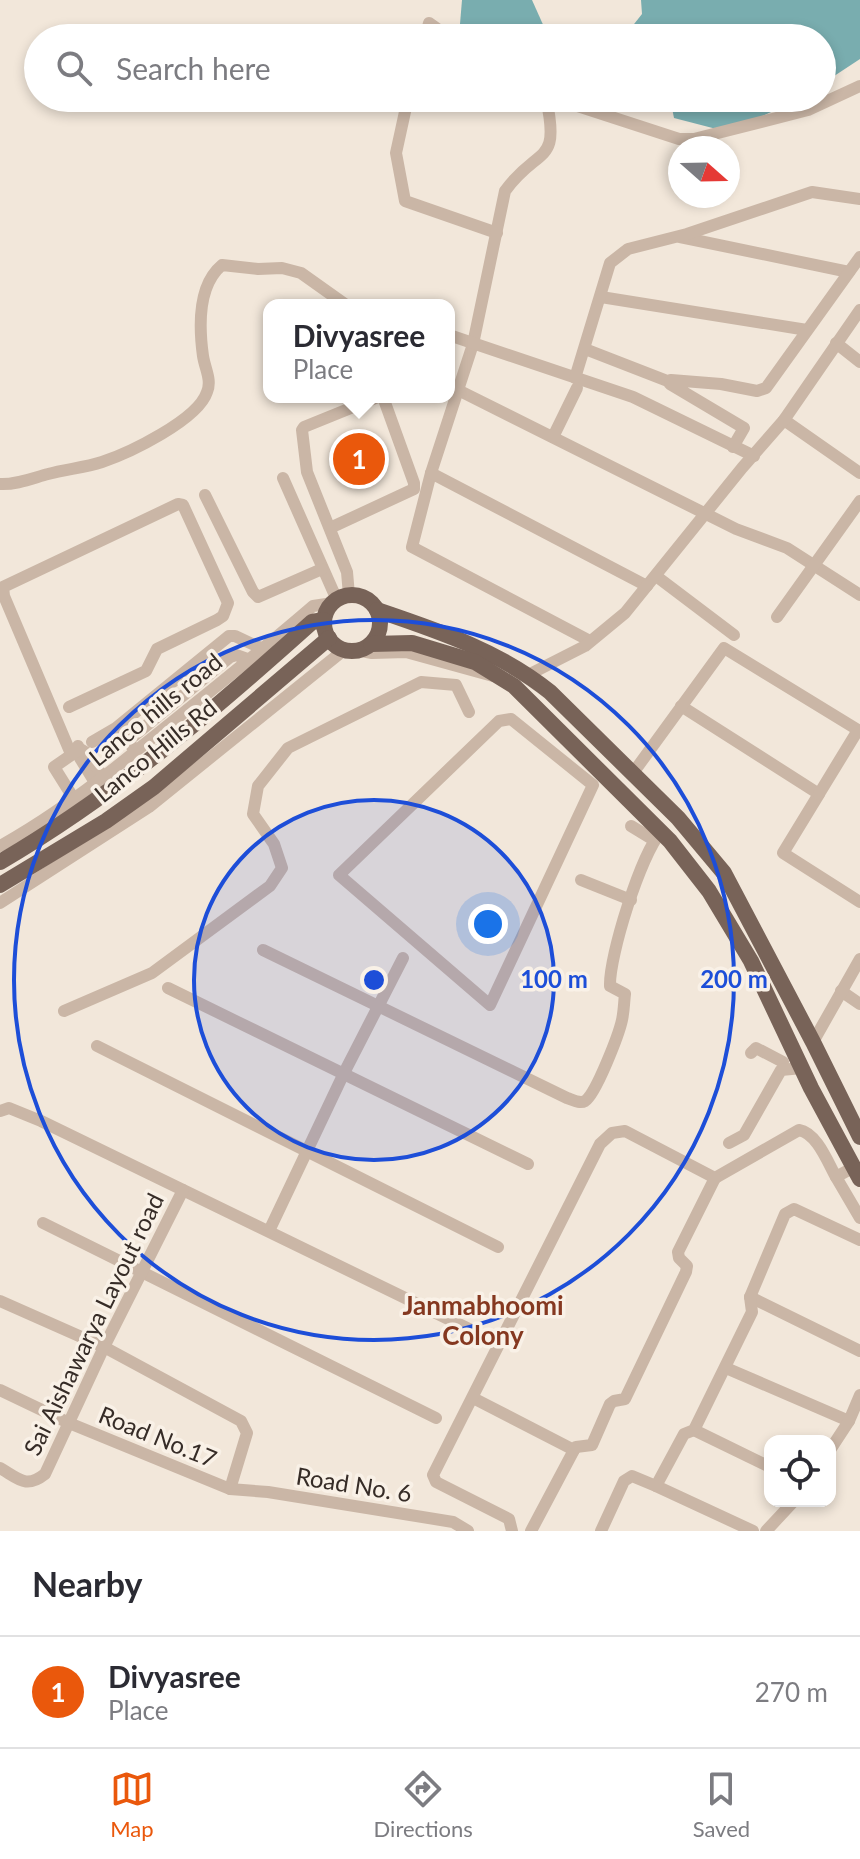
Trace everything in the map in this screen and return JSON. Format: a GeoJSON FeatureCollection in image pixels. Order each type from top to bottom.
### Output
{"type":"FeatureCollection","features":[{"type":"Feature","properties":{"kind":"main road"},"geometry":{"type":"LineString","coordinates":[[858,1176],[790,1063],[747,955],[709,891],[567,738],[514,686],[475,662],[412,643],[357,648],[329,638],[324,620],[339,599],[365,598],[377,610],[481,648],[528,675],[550,692],[678,818],[724,873],[860,1137]]}},
{"type":"Feature","properties":{"kind":"main road"},"geometry":{"type":"LineString","coordinates":[[357,648],[380,627],[377,610]]}},
{"type":"Feature","properties":{"kind":"main road","name":"Lanco Hills Rd"},"geometry":{"type":"LineString","coordinates":[[0,862],[33,835],[106,794],[206,707],[312,622],[324,620]]}},
{"type":"Feature","properties":{"kind":"main road","name":"Lanco Hills Rd"},"geometry":{"type":"LineString","coordinates":[[0,885],[122,817],[329,638]]}},
{"type":"Feature","properties":{"kind":"main road"},"geometry":{"type":"LineString","coordinates":[[747,955],[763,947]]}},
{"type":"Feature","properties":{"kind":"street"},"geometry":{"type":"LineString","coordinates":[[836,97],[860,86]]}},
{"type":"Feature","properties":{"kind":"street"},"geometry":{"type":"LineString","coordinates":[[405,112],[396,153],[405,201],[497,233]]}},
{"type":"Feature","properties":{"kind":"street"},"geometry":{"type":"LineString","coordinates":[[455,399],[473,344],[505,191],[520,172],[545,153],[552,141],[548,112]]}},
{"type":"Feature","properties":{"kind":"street"},"geometry":{"type":"LineString","coordinates":[[596,112],[679,139],[694,139],[800,112]]}},
{"type":"Feature","properties":{"kind":"street"},"geometry":{"type":"LineString","coordinates":[[553,437],[576,383],[610,263],[628,249],[812,192],[860,199]]}},
{"type":"Feature","properties":{"kind":"street"},"geometry":{"type":"LineString","coordinates":[[678,236],[849,272]]}},
{"type":"Feature","properties":{"kind":"street"},"geometry":{"type":"LineString","coordinates":[[670,382],[721,384],[757,391],[766,388],[860,257]]}},
{"type":"Feature","properties":{"kind":"street"},"geometry":{"type":"LineString","coordinates":[[0,484],[100,463],[164,432],[190,415],[207,393],[210,381],[203,355],[201,327],[204,295],[211,274],[222,265],[282,268],[301,273],[338,299]]}},
{"type":"Feature","properties":{"kind":"street"},"geometry":{"type":"LineString","coordinates":[[601,297],[807,330]]}},
{"type":"Feature","properties":{"kind":"street"},"geometry":{"type":"LineString","coordinates":[[528,675],[590,641],[625,613],[784,420],[860,310]]}},
{"type":"Feature","properties":{"kind":"street"},"geometry":{"type":"LineString","coordinates":[[455,337],[576,383],[633,397],[754,456]]}},
{"type":"Feature","properties":{"kind":"street"},"geometry":{"type":"LineString","coordinates":[[836,343],[860,362]]}},
{"type":"Feature","properties":{"kind":"street"},"geometry":{"type":"LineString","coordinates":[[585,349],[670,382],[744,428],[733,447]]}},
{"type":"Feature","properties":{"kind":"street"},"geometry":{"type":"LineString","coordinates":[[458,390],[736,529],[787,548],[860,595]]}},
{"type":"Feature","properties":{"kind":"street"},"geometry":{"type":"LineString","coordinates":[[339,599],[347,572],[307,472],[302,430],[366,403]]}},
{"type":"Feature","properties":{"kind":"street"},"geometry":{"type":"LineString","coordinates":[[330,528],[414,489],[383,403]]}},
{"type":"Feature","properties":{"kind":"street"},"geometry":{"type":"LineString","coordinates":[[454,403],[412,547],[590,641]]}},
{"type":"Feature","properties":{"kind":"street"},"geometry":{"type":"LineString","coordinates":[[784,420],[860,473]]}},
{"type":"Feature","properties":{"kind":"street"},"geometry":{"type":"LineString","coordinates":[[431,473],[651,581],[734,635]]}},
{"type":"Feature","properties":{"kind":"street"},"geometry":{"type":"LineString","coordinates":[[283,478],[322,569],[339,599]]}},
{"type":"Feature","properties":{"kind":"street"},"geometry":{"type":"LineString","coordinates":[[205,495],[258,597],[322,569]]}},
{"type":"Feature","properties":{"kind":"street"},"geometry":{"type":"LineString","coordinates":[[777,617],[860,501]]}},
{"type":"Feature","properties":{"kind":"street"},"geometry":{"type":"LineString","coordinates":[[69,707],[146,671],[157,649],[223,616],[228,603],[183,505],[178,504],[3,587],[4,596],[76,750],[100,781]]}},
{"type":"Feature","properties":{"kind":"street","name":"Lanco hills road"},"geometry":{"type":"LineString","coordinates":[[0,846],[33,835],[100,781],[132,747],[206,707],[250,660],[313,606],[339,599]]}},
{"type":"Feature","properties":{"kind":"street"},"geometry":{"type":"LineString","coordinates":[[250,660],[236,655],[230,657],[131,737],[132,747],[95,739],[116,728],[229,636],[263,649]]}},
{"type":"Feature","properties":{"kind":"street"},"geometry":{"type":"LineString","coordinates":[[0,903],[122,817],[149,807],[357,648],[372,653],[406,652],[500,678]]}},
{"type":"Feature","properties":{"kind":"street"},"geometry":{"type":"LineString","coordinates":[[633,773],[724,648],[858,730],[783,853],[860,902]]}},
{"type":"Feature","properties":{"kind":"street"},"geometry":{"type":"LineString","coordinates":[[64,1011],[152,973],[270,886],[282,868],[274,844],[253,814],[258,786],[288,748],[421,682],[456,685],[474,673]]}},
{"type":"Feature","properties":{"kind":"street"},"geometry":{"type":"LineString","coordinates":[[456,685],[469,712]]}},
{"type":"Feature","properties":{"kind":"street"},"geometry":{"type":"LineString","coordinates":[[681,706],[819,794]]}},
{"type":"Feature","properties":{"kind":"street"},"geometry":{"type":"LineString","coordinates":[[511,719],[518,723],[560,757],[593,785],[490,1005],[339,875],[499,721],[511,719]]}},
{"type":"Feature","properties":{"kind":"street"},"geometry":{"type":"LineString","coordinates":[[549,748],[567,738]]}},
{"type":"Feature","properties":{"kind":"street"},"geometry":{"type":"LineString","coordinates":[[560,757],[567,738]]}},
{"type":"Feature","properties":{"kind":"street"},"geometry":{"type":"LineString","coordinates":[[74,799],[54,767],[76,750]]}},
{"type":"Feature","properties":{"kind":"street"},"geometry":{"type":"LineString","coordinates":[[263,950],[567,1098],[580,1102],[586,1100],[610,1056],[622,1021],[625,994],[610,986],[609,971],[631,900],[657,836],[631,826]]}},
{"type":"Feature","properties":{"kind":"street"},"geometry":{"type":"LineString","coordinates":[[581,880],[631,900]]}},
{"type":"Feature","properties":{"kind":"street"},"geometry":{"type":"LineString","coordinates":[[269,1231],[403,958]]}},
{"type":"Feature","properties":{"kind":"street"},"geometry":{"type":"LineString","coordinates":[[813,1042],[860,959]]}},
{"type":"Feature","properties":{"kind":"street"},"geometry":{"type":"LineString","coordinates":[[168,988],[528,1164]]}},
{"type":"Feature","properties":{"kind":"street"},"geometry":{"type":"LineString","coordinates":[[841,991],[860,1004]]}},
{"type":"Feature","properties":{"kind":"street"},"geometry":{"type":"LineString","coordinates":[[97,1046],[498,1247]]}},
{"type":"Feature","properties":{"kind":"street"},"geometry":{"type":"LineString","coordinates":[[729,1143],[744,1135],[790,1063],[756,1048],[751,1053]]}},
{"type":"Feature","properties":{"kind":"street"},"geometry":{"type":"LineString","coordinates":[[0,1111],[9,1108],[41,1121],[471,1330]]}},
{"type":"Feature","properties":{"kind":"street"},"geometry":{"type":"LineString","coordinates":[[531,1531],[576,1447],[592,1445],[610,1404],[625,1399],[686,1272],[687,1266],[679,1258],[678,1252],[715,1178],[799,1130],[805,1131],[812,1137],[860,1218]]}},
{"type":"Feature","properties":{"kind":"street"},"geometry":{"type":"LineString","coordinates":[[513,1531],[509,1519],[434,1479],[433,1475],[600,1144],[612,1133],[625,1131],[715,1178]]}},
{"type":"Feature","properties":{"kind":"street"},"geometry":{"type":"LineString","coordinates":[[836,1177],[858,1176]]}},
{"type":"Feature","properties":{"kind":"street"},"geometry":{"type":"LineString","coordinates":[[845,1193],[858,1176]]}},
{"type":"Feature","properties":{"kind":"street","name":"Sai Aishawarya Layout road"},"geometry":{"type":"LineString","coordinates":[[0,1468],[25,1482],[34,1482],[45,1474],[104,1347],[183,1190]]}},
{"type":"Feature","properties":{"kind":"street"},"geometry":{"type":"LineString","coordinates":[[656,1486],[684,1434],[694,1430],[726,1368],[752,1312],[750,1297],[785,1214],[794,1209],[860,1240]]}},
{"type":"Feature","properties":{"kind":"street"},"geometry":{"type":"LineString","coordinates":[[43,1223],[436,1418]]}},
{"type":"Feature","properties":{"kind":"street"},"geometry":{"type":"LineString","coordinates":[[750,1297],[860,1351]]}},
{"type":"Feature","properties":{"kind":"street"},"geometry":{"type":"LineString","coordinates":[[0,1301],[104,1347],[241,1421],[247,1433],[230,1489]]}},
{"type":"Feature","properties":{"kind":"street"},"geometry":{"type":"LineString","coordinates":[[726,1368],[849,1421]]}},
{"type":"Feature","properties":{"kind":"street","name":"Road No.17"},"geometry":{"type":"LineString","coordinates":[[0,1390],[69,1423],[230,1489]]}},
{"type":"Feature","properties":{"kind":"street"},"geometry":{"type":"LineString","coordinates":[[836,1441],[860,1395]]}},
{"type":"Feature","properties":{"kind":"street"},"geometry":{"type":"LineString","coordinates":[[473,1398],[574,1450]]}},
{"type":"Feature","properties":{"kind":"street"},"geometry":{"type":"LineString","coordinates":[[694,1430],[764,1464]]}},
{"type":"Feature","properties":{"kind":"street"},"geometry":{"type":"LineString","coordinates":[[601,1531],[624,1481],[632,1476],[753,1531]]}},
{"type":"Feature","properties":{"kind":"street","name":"Road No. 6"},"geometry":{"type":"LineString","coordinates":[[230,1489],[268,1492],[453,1522],[468,1531]]}},
{"type":"Feature","properties":{"kind":"street"},"geometry":{"type":"LineString","coordinates":[[766,1531],[788,1507]]}},
{"type":"Feature","properties":{"kind":"water"},"geometry":{"type":"Polygon","coordinates":[[[462,0],[532,0],[543,24],[460,24],[462,0]]]}},
{"type":"Feature","properties":{"kind":"water"},"geometry":{"type":"Polygon","coordinates":[[[641,0],[860,0],[860,59],[836,75],[836,24],[634,24],[642,14],[641,0]]]}},
{"type":"Feature","properties":{"kind":"water"},"geometry":{"type":"Polygon","coordinates":[[[673,112],[771,112],[728,132],[674,118],[673,112]]]}},
{"type":"Feature","properties":{"kind":"place","name":"Divyasree"},"geometry":{"type":"Point","coordinates":[359,459]}},
{"type":"Feature","properties":{"kind":"district","name":"Janmabhoomi Colony"},"geometry":{"type":"Point","coordinates":[483,1320]}}]}
